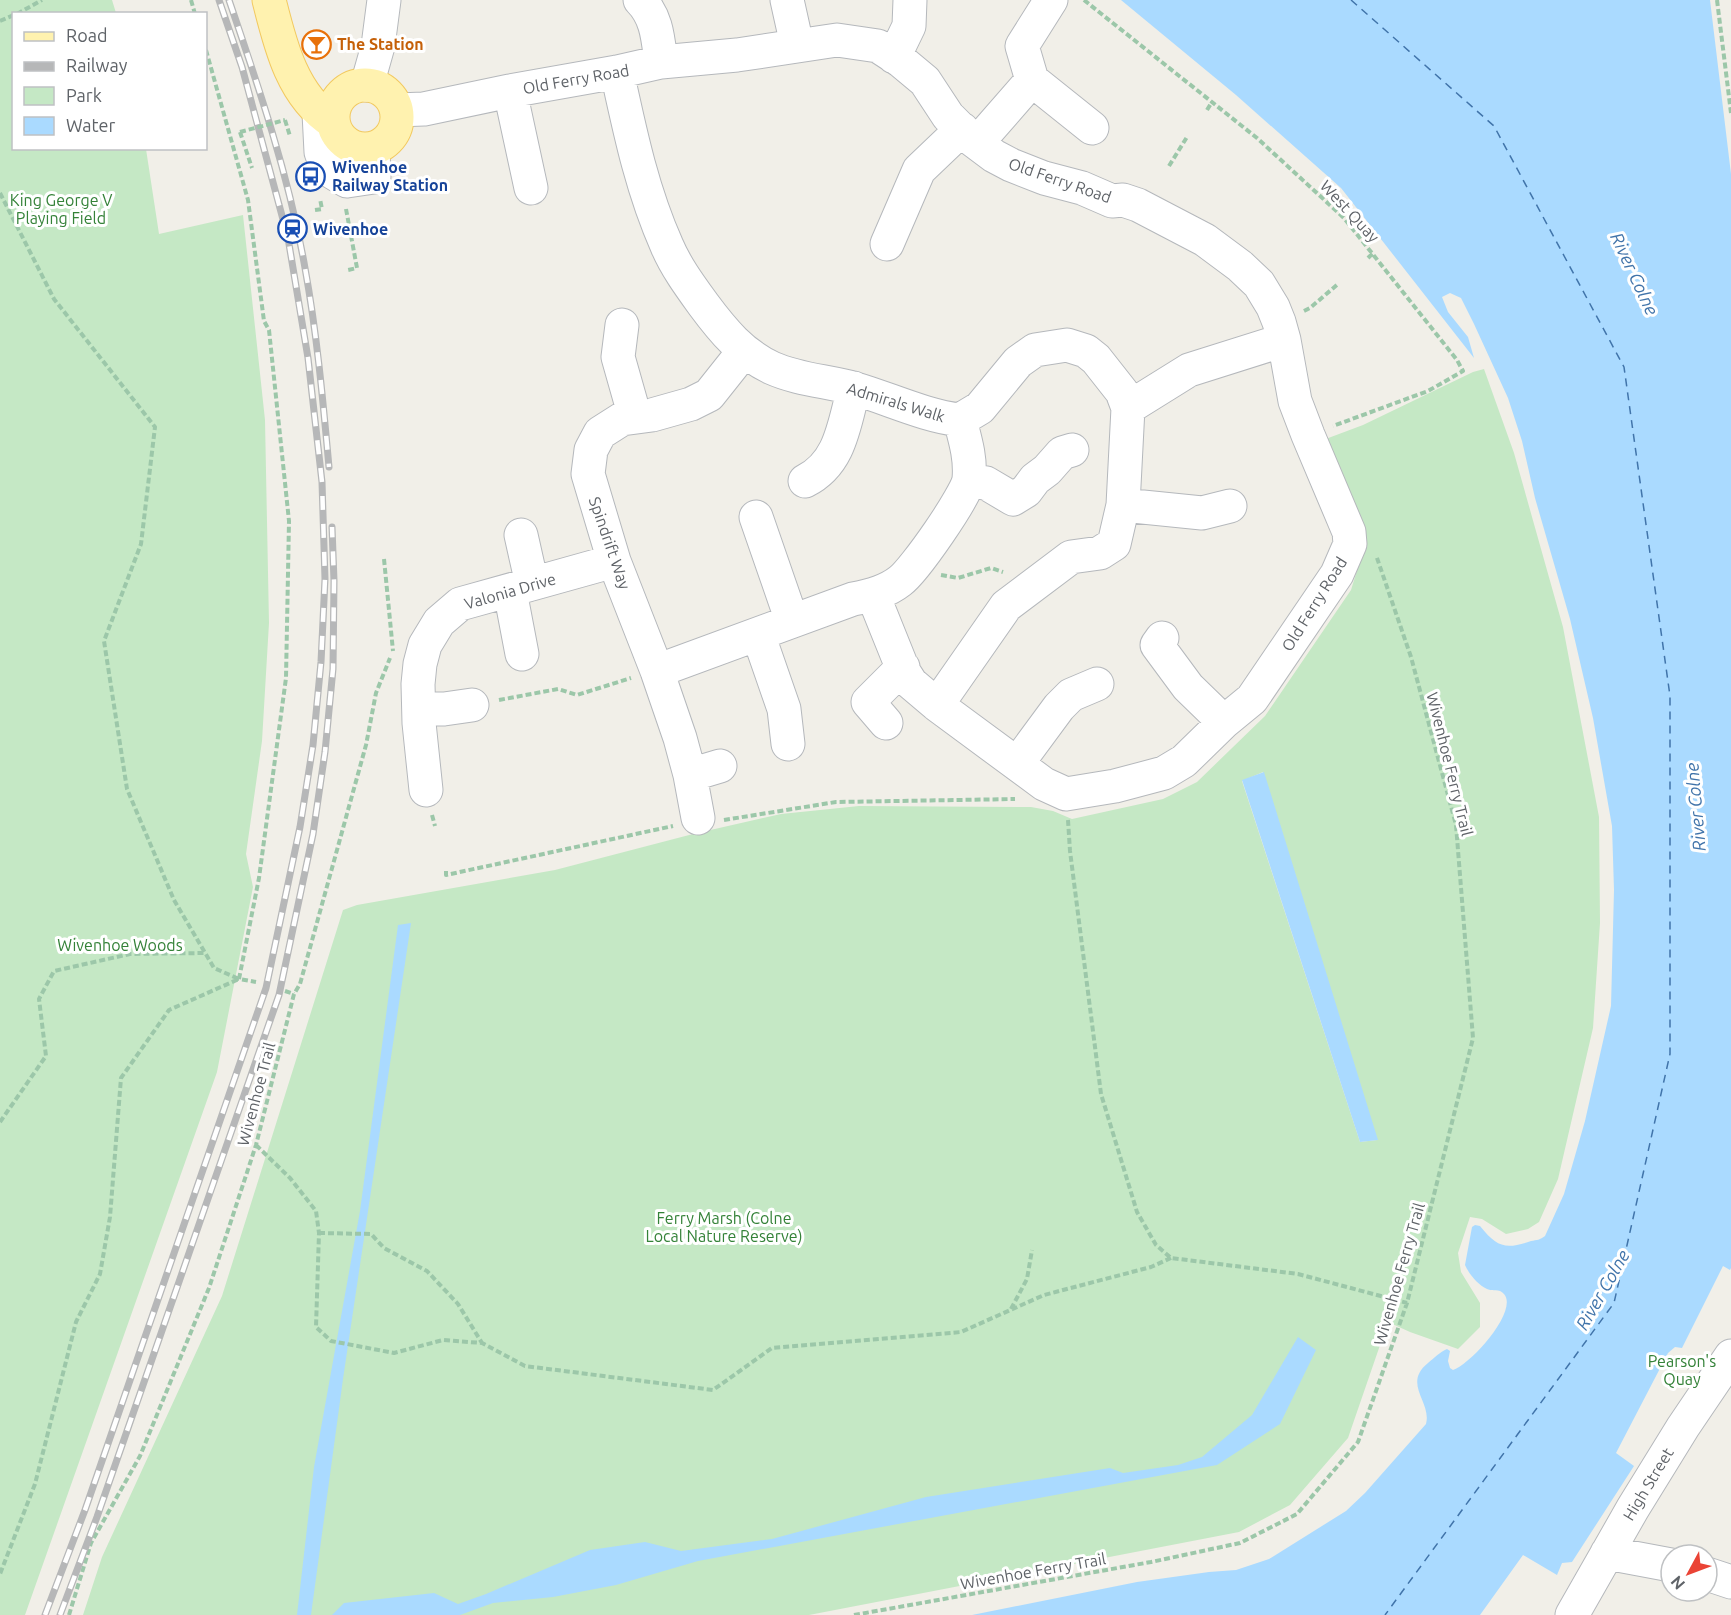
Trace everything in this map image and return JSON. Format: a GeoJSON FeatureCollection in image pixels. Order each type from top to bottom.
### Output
{"type":"FeatureCollection","features":[{"type":"Feature","properties":{"kind":"main road"},"geometry":{"type":"LineString","coordinates":[[269,0],[287,62],[300,88],[326,118],[341,95],[353,87],[367,85],[383,90],[394,102],[397,110],[396,130],[373,163]]}},
{"type":"Feature","properties":{"kind":"street"},"geometry":{"type":"LineString","coordinates":[[367,85],[378,46],[384,0]]}},
{"type":"Feature","properties":{"kind":"street"},"geometry":{"type":"LineString","coordinates":[[640,0],[651,13],[658,35],[661,62]]}},
{"type":"Feature","properties":{"kind":"street"},"geometry":{"type":"LineString","coordinates":[[787,0],[797,45]]}},
{"type":"Feature","properties":{"kind":"street"},"geometry":{"type":"LineString","coordinates":[[894,57],[909,26],[910,0]]}},
{"type":"Feature","properties":{"kind":"street"},"geometry":{"type":"LineString","coordinates":[[1051,0],[1022,46],[1032,80],[1092,128]]}},
{"type":"Feature","properties":{"kind":"street","name":"Old Ferry Road"},"geometry":{"type":"LineString","coordinates":[[397,110],[424,110],[661,62],[737,55],[837,40],[878,46],[925,81],[948,116],[969,136],[1011,165],[1044,178],[1082,188],[1112,201],[1123,200],[1138,205],[1205,240],[1240,266],[1259,284],[1273,307],[1282,331],[1295,401],[1349,532],[1350,544],[1337,574],[1252,699],[1224,722],[1191,755],[1164,773],[1115,786],[1055,789]]}},
{"type":"Feature","properties":{"kind":"street","name":"Admirals Walk"},"geometry":{"type":"LineString","coordinates":[[617,72],[640,175],[668,248],[684,276],[717,323],[744,351],[772,368],[800,378],[854,388],[942,418],[960,420],[969,456],[969,481]]}},
{"type":"Feature","properties":{"kind":"street"},"geometry":{"type":"LineString","coordinates":[[886,244],[919,170],[969,136],[1032,80]]}},
{"type":"Feature","properties":{"kind":"street"},"geometry":{"type":"LineString","coordinates":[[510,91],[531,188]]}},
{"type":"Feature","properties":{"kind":"street"},"geometry":{"type":"LineString","coordinates":[[326,118],[321,152],[327,169],[347,181],[373,163]]}},
{"type":"Feature","properties":{"kind":"street"},"geometry":{"type":"LineString","coordinates":[[622,325],[618,357],[635,417]]}},
{"type":"Feature","properties":{"kind":"street"},"geometry":{"type":"LineString","coordinates":[[1128,408],[1189,370],[1282,331]]}},
{"type":"Feature","properties":{"kind":"street"},"geometry":{"type":"LineString","coordinates":[[937,705],[1006,606],[1071,557],[1100,553],[1114,544],[1124,505],[1128,408],[1122,392],[1096,359],[1086,351],[1067,345],[1035,350],[1018,362],[980,408],[960,420]]}},
{"type":"Feature","properties":{"kind":"street","name":"Spindrift Way"},"geometry":{"type":"LineString","coordinates":[[698,818],[705,770],[656,669],[614,561],[588,474],[591,450],[600,433],[622,419],[652,415],[691,404],[709,395],[744,351]]}},
{"type":"Feature","properties":{"kind":"street"},"geometry":{"type":"LineString","coordinates":[[805,481],[817,475],[838,449],[854,388]]}},
{"type":"Feature","properties":{"kind":"street"},"geometry":{"type":"LineString","coordinates":[[656,669],[853,599],[873,595],[892,586],[909,573],[959,501],[969,481],[986,483],[1013,499],[1026,491],[1062,453],[1072,450]]}},
{"type":"Feature","properties":{"kind":"street"},"geometry":{"type":"LineString","coordinates":[[1124,505],[1202,513],[1230,506]]}},
{"type":"Feature","properties":{"kind":"street"},"geometry":{"type":"LineString","coordinates":[[756,517],[792,621]]}},
{"type":"Feature","properties":{"kind":"street"},"geometry":{"type":"LineString","coordinates":[[521,535],[522,654]]}},
{"type":"Feature","properties":{"kind":"street","name":"Valonia Drive"},"geometry":{"type":"LineString","coordinates":[[426,790],[418,684],[420,664],[426,645],[439,622],[460,604],[614,561]]}},
{"type":"Feature","properties":{"kind":"street"},"geometry":{"type":"LineString","coordinates":[[873,595],[911,683],[1017,764],[1055,789]]}},
{"type":"Feature","properties":{"kind":"street"},"geometry":{"type":"LineString","coordinates":[[758,633],[784,709],[788,744]]}},
{"type":"Feature","properties":{"kind":"street"},"geometry":{"type":"LineString","coordinates":[[1162,638],[1157,645],[1188,687],[1224,722]]}},
{"type":"Feature","properties":{"kind":"street"},"geometry":{"type":"LineString","coordinates":[[886,723],[868,702],[903,667]]}},
{"type":"Feature","properties":{"kind":"street"},"geometry":{"type":"LineString","coordinates":[[1017,764],[1065,701],[1097,684]]}},
{"type":"Feature","properties":{"kind":"street"},"geometry":{"type":"LineString","coordinates":[[419,709],[444,709],[472,705]]}},
{"type":"Feature","properties":{"kind":"street","name":"High Street"},"geometry":{"type":"LineString","coordinates":[[1572,1615],[1683,1427],[1731,1358]]}},
{"type":"Feature","properties":{"kind":"street"},"geometry":{"type":"LineString","coordinates":[[1607,1553],[1659,1563]]}},
{"type":"Feature","properties":{"kind":"path"},"geometry":{"type":"LineString","coordinates":[[19,12],[42,0]]}},
{"type":"Feature","properties":{"kind":"path","name":"West Quay"},"geometry":{"type":"LineString","coordinates":[[1084,0],[1257,138],[1344,218],[1456,360],[1462,371],[1428,391],[1330,427]]}},
{"type":"Feature","properties":{"kind":"path"},"geometry":{"type":"LineString","coordinates":[[1717,0],[1731,112]]}},
{"type":"Feature","properties":{"kind":"path"},"geometry":{"type":"LineString","coordinates":[[207,53],[248,200],[264,321],[270,342],[289,521],[289,597],[284,690],[259,878],[239,979]]}},
{"type":"Feature","properties":{"kind":"path"},"geometry":{"type":"LineString","coordinates":[[1208,110],[1212,102]]}},
{"type":"Feature","properties":{"kind":"path"},"geometry":{"type":"LineString","coordinates":[[252,168],[240,132],[285,120],[291,139]]}},
{"type":"Feature","properties":{"kind":"path"},"geometry":{"type":"LineString","coordinates":[[1169,166],[1186,137]]}},
{"type":"Feature","properties":{"kind":"path"},"geometry":{"type":"LineString","coordinates":[[239,164],[249,163]]}},
{"type":"Feature","properties":{"kind":"path"},"geometry":{"type":"LineString","coordinates":[[0,193],[54,299],[155,427],[141,544],[104,641],[127,789],[174,900],[214,968],[239,979],[256,982]]}},
{"type":"Feature","properties":{"kind":"path"},"geometry":{"type":"LineString","coordinates":[[345,204],[357,268],[348,270]]}},
{"type":"Feature","properties":{"kind":"path"},"geometry":{"type":"LineString","coordinates":[[1368,258],[1373,253]]}},
{"type":"Feature","properties":{"kind":"path"},"geometry":{"type":"LineString","coordinates":[[1282,331],[1338,284]]}},
{"type":"Feature","properties":{"kind":"path","name":"Wivenhoe Trail"},"geometry":{"type":"LineString","coordinates":[[69,1615],[91,1543],[140,1456],[189,1339],[209,1288],[256,1144],[294,994],[300,984],[366,745],[376,693],[393,652],[384,559]]}},
{"type":"Feature","properties":{"kind":"path"},"geometry":{"type":"LineString","coordinates":[[958,578],[983,571]]}},
{"type":"Feature","properties":{"kind":"path","name":"Wivenhoe Ferry Trail"},"geometry":{"type":"LineString","coordinates":[[854,1615],[1151,1562],[1240,1543],[1297,1514],[1358,1442],[1407,1303],[1473,1038],[1456,825],[1411,657],[1382,573]]}},
{"type":"Feature","properties":{"kind":"path"},"geometry":{"type":"LineString","coordinates":[[472,705],[558,689],[577,695],[598,690],[656,669]]}},
{"type":"Feature","properties":{"kind":"path"},"geometry":{"type":"LineString","coordinates":[[446,871],[446,875],[641,833],[698,818],[728,820],[785,808],[836,801],[1019,799],[1055,789],[1070,851],[1101,1094],[1137,1212],[1156,1245],[1171,1258]]}},
{"type":"Feature","properties":{"kind":"path"},"geometry":{"type":"LineString","coordinates":[[0,1122],[46,1056],[39,999],[54,970],[130,954],[206,953]]}},
{"type":"Feature","properties":{"kind":"path"},"geometry":{"type":"LineString","coordinates":[[0,1574],[35,1484],[76,1322],[100,1274],[110,1217],[121,1078],[169,1010],[239,979]]}},
{"type":"Feature","properties":{"kind":"path"},"geometry":{"type":"LineString","coordinates":[[285,991],[294,994]]}},
{"type":"Feature","properties":{"kind":"path"},"geometry":{"type":"LineString","coordinates":[[256,1144],[290,1178],[316,1211],[319,1233],[316,1327],[331,1341],[394,1353],[443,1340],[482,1343],[525,1366],[713,1390],[772,1348],[961,1332],[1044,1295],[1147,1268],[1171,1258],[1298,1274],[1407,1303]]}},
{"type":"Feature","properties":{"kind":"path"},"geometry":{"type":"LineString","coordinates":[[319,1233],[371,1234],[384,1248],[427,1271],[458,1304],[482,1343]]}},
{"type":"Feature","properties":{"kind":"path"},"geometry":{"type":"LineString","coordinates":[[1011,1310],[1027,1279],[1032,1250]]}},
{"type":"Feature","properties":{"kind":"green space","name":"Wivenhoe Woods"},"geometry":{"type":"Polygon","coordinates":[[[0,0],[112,0],[116,12],[12,12],[12,150],[146,150],[159,234],[243,215],[265,420],[269,623],[262,741],[246,854],[253,887],[217,1072],[25,1615],[0,1615],[0,0]]]}},
{"type":"Feature","properties":{"kind":"green space","name":"Ferry Marsh (Colne Local Nature Reserve)"},"geometry":{"type":"Polygon","coordinates":[[[1484,369],[1514,453],[1563,627],[1599,817],[1600,923],[1593,1028],[1558,1179],[1539,1222],[1528,1229],[1506,1234],[1482,1219],[1470,1217],[1458,1253],[1461,1272],[1480,1303],[1480,1327],[1458,1349],[1388,1322],[1348,1438],[1290,1505],[1239,1532],[809,1615],[83,1615],[102,1557],[222,1296],[343,910],[357,905],[555,870],[781,814],[859,806],[1031,807],[1053,811],[1072,819],[1163,799],[1197,782],[1265,716],[1351,590],[1359,564],[1323,440],[1363,425],[1473,372],[1484,369]],[[1263,772],[1242,781],[1360,1142],[1377,1140],[1263,772]]]}},
{"type":"Feature","properties":{"kind":"water","name":"River Colne"},"geometry":{"type":"Polygon","coordinates":[[[1121,0],[1710,0],[1731,174],[1731,1268],[1730,1270],[1723,1266],[1682,1348],[1675,1347],[1668,1353],[1616,1453],[1634,1466],[1572,1562],[1562,1563],[1557,1575],[1523,1555],[1480,1615],[972,1615],[1137,1582],[1236,1570],[1269,1559],[1346,1511],[1365,1493],[1426,1424],[1427,1416],[1418,1386],[1421,1371],[1447,1349],[1450,1351],[1448,1361],[1450,1368],[1453,1370],[1461,1366],[1490,1337],[1505,1312],[1507,1302],[1504,1294],[1480,1285],[1465,1265],[1472,1227],[1480,1226],[1491,1238],[1508,1246],[1538,1240],[1545,1236],[1564,1194],[1585,1121],[1611,1006],[1614,890],[1612,826],[1593,718],[1570,619],[1535,498],[1522,441],[1508,398],[1474,324],[1461,298],[1450,293],[1442,297],[1448,312],[1468,337],[1474,358],[1341,188],[1236,95],[1121,0]]]}},
{"type":"Feature","properties":{"kind":"water"},"geometry":{"type":"Polygon","coordinates":[[[1264,772],[1378,1140],[1360,1142],[1242,780],[1264,772]]]}},
{"type":"Feature","properties":{"kind":"water"},"geometry":{"type":"Polygon","coordinates":[[[411,923],[343,1379],[311,1615],[297,1615],[314,1467],[360,1211],[398,925],[411,923]]]}},
{"type":"Feature","properties":{"kind":"water"},"geometry":{"type":"Polygon","coordinates":[[[1298,1337],[1316,1350],[1280,1424],[1217,1465],[698,1561],[616,1585],[553,1597],[493,1603],[460,1615],[332,1615],[344,1603],[434,1593],[458,1604],[590,1550],[645,1542],[681,1551],[772,1539],[926,1497],[1110,1468],[1123,1473],[1178,1465],[1202,1457],[1252,1415],[1298,1337]]]}},
{"type":"Feature","properties":{"kind":"ferry route"},"geometry":{"type":"LineString","coordinates":[[1351,0],[1494,126],[1624,367],[1670,696],[1670,1054],[1614,1303],[1385,1615]]}},
{"type":"Feature","properties":{"kind":"railway"},"geometry":{"type":"LineString","coordinates":[[45,1615],[85,1510],[266,988],[300,827],[313,745],[321,662],[325,579],[322,482],[308,358],[288,238],[242,67],[219,0]]}},
{"type":"Feature","properties":{"kind":"railway"},"geometry":{"type":"LineString","coordinates":[[229,0],[272,132],[291,200],[309,293],[329,467]]}},
{"type":"Feature","properties":{"kind":"railway"},"geometry":{"type":"LineString","coordinates":[[60,1615],[97,1517],[279,995],[313,834],[325,752],[333,669],[332,527]]}},
{"type":"Feature","properties":{"kind":"place","name":"The Station"},"geometry":{"type":"Point","coordinates":[316,44]}},
{"type":"Feature","properties":{"kind":"place","name":"Wivenhoe Railway Station"},"geometry":{"type":"Point","coordinates":[311,176]}},
{"type":"Feature","properties":{"kind":"place","name":"Wivenhoe"},"geometry":{"type":"Point","coordinates":[292,229]}},
{"type":"Feature","properties":{"kind":"park label","name":"King George V Playing Field"},"geometry":{"type":"Point","coordinates":[61,209]}},
{"type":"Feature","properties":{"kind":"park label","name":"Pearson's Quay"},"geometry":{"type":"Point","coordinates":[1682,1370]}}]}
